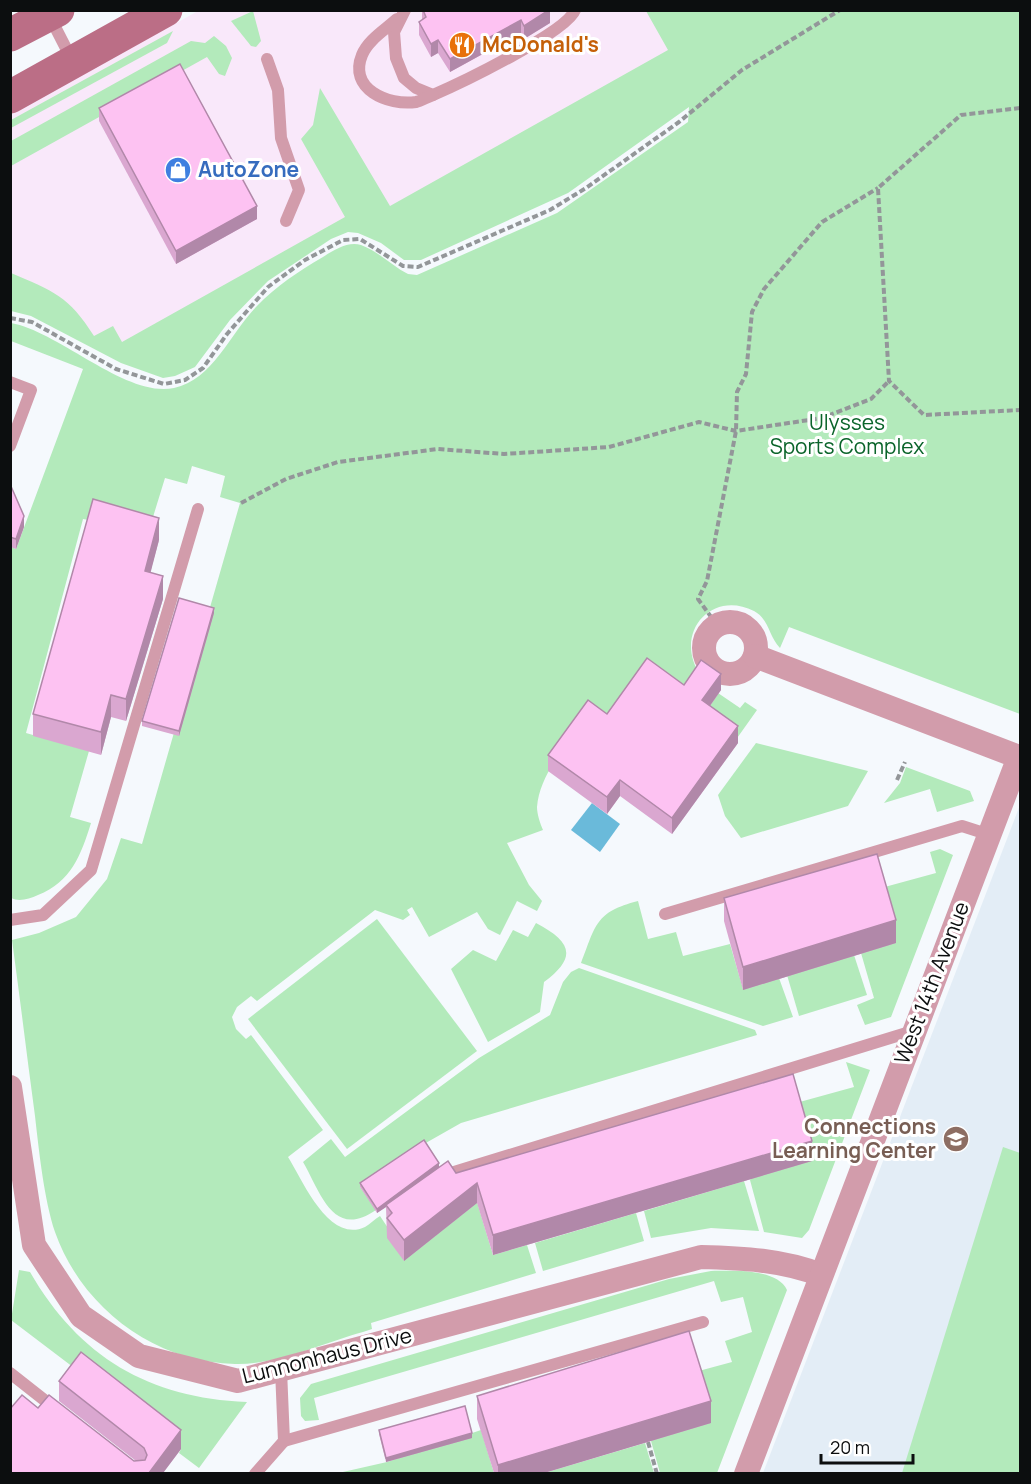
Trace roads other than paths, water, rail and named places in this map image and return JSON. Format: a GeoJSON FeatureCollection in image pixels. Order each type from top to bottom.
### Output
{"type":"FeatureCollection","features":[{"type":"Feature","properties":{"kind":"main road"},"geometry":{"type":"LineString","coordinates":[[10,98],[166,10]]}},
{"type":"Feature","properties":{"kind":"main road"},"geometry":{"type":"LineString","coordinates":[[10,35],[51,12]]}},
{"type":"Feature","properties":{"kind":"street"},"geometry":{"type":"LineString","coordinates":[[734,622],[750,630],[756,647],[755,656],[751,663],[738,672],[722,672],[715,669],[705,656],[706,639],[717,625],[734,622]]}},
{"type":"Feature","properties":{"kind":"street","name":"West 14th Avenue"},"geometry":{"type":"LineString","coordinates":[[746,1473],[1019,757],[755,656]]}},
{"type":"Feature","properties":{"kind":"street","name":"Lunnonhaus Drive"},"geometry":{"type":"LineString","coordinates":[[10,1087],[34,1245],[81,1316],[139,1356],[238,1381],[701,1257],[748,1258],[798,1267],[821,1275]]}},
{"type":"Feature","properties":{"kind":"lane"},"geometry":{"type":"LineString","coordinates":[[405,12],[367,44],[361,56],[358,75],[366,88],[392,101],[417,102],[512,55],[568,22],[575,10]]}},
{"type":"Feature","properties":{"kind":"lane"},"geometry":{"type":"LineString","coordinates":[[51,12],[74,62]]}},
{"type":"Feature","properties":{"kind":"lane"},"geometry":{"type":"LineString","coordinates":[[405,12],[394,32],[396,58],[404,78],[416,88],[433,95]]}},
{"type":"Feature","properties":{"kind":"lane"},"geometry":{"type":"LineString","coordinates":[[267,59],[279,90],[281,138],[300,190],[286,221]]}},
{"type":"Feature","properties":{"kind":"lane"},"geometry":{"type":"LineString","coordinates":[[10,382],[31,390],[15,424],[10,446]]}},
{"type":"Feature","properties":{"kind":"lane"},"geometry":{"type":"LineString","coordinates":[[10,920],[43,915],[91,870],[198,509]]}},
{"type":"Feature","properties":{"kind":"lane"},"geometry":{"type":"LineString","coordinates":[[665,914],[962,825],[990,835]]}},
{"type":"Feature","properties":{"kind":"lane"},"geometry":{"type":"LineString","coordinates":[[428,1186],[446,1173],[913,1031]]}},
{"type":"Feature","properties":{"kind":"lane"},"geometry":{"type":"LineString","coordinates":[[255,1473],[284,1441],[703,1322]]}},
{"type":"Feature","properties":{"kind":"lane"},"geometry":{"type":"LineString","coordinates":[[281,1370],[284,1441]]}},
{"type":"Feature","properties":{"kind":"lane"},"geometry":{"type":"LineString","coordinates":[[10,1373],[66,1416]]}},
{"type":"Feature","properties":{"kind":"water"},"geometry":{"type":"Polygon","coordinates":[[[592,803],[620,824],[600,852],[571,830],[592,803]]]}},
{"type":"Feature","properties":{"kind":"place","name":"McDonald's"},"geometry":{"type":"Point","coordinates":[462,45]}},
{"type":"Feature","properties":{"kind":"place","name":"AutoZone"},"geometry":{"type":"Point","coordinates":[178,170]}},
{"type":"Feature","properties":{"kind":"place","name":"Connections Learning Center"},"geometry":{"type":"Point","coordinates":[956,1139]}},
{"type":"Feature","properties":{"kind":"park label","name":"Ulysses Sports Complex"},"geometry":{"type":"Point","coordinates":[847,435]}}]}
